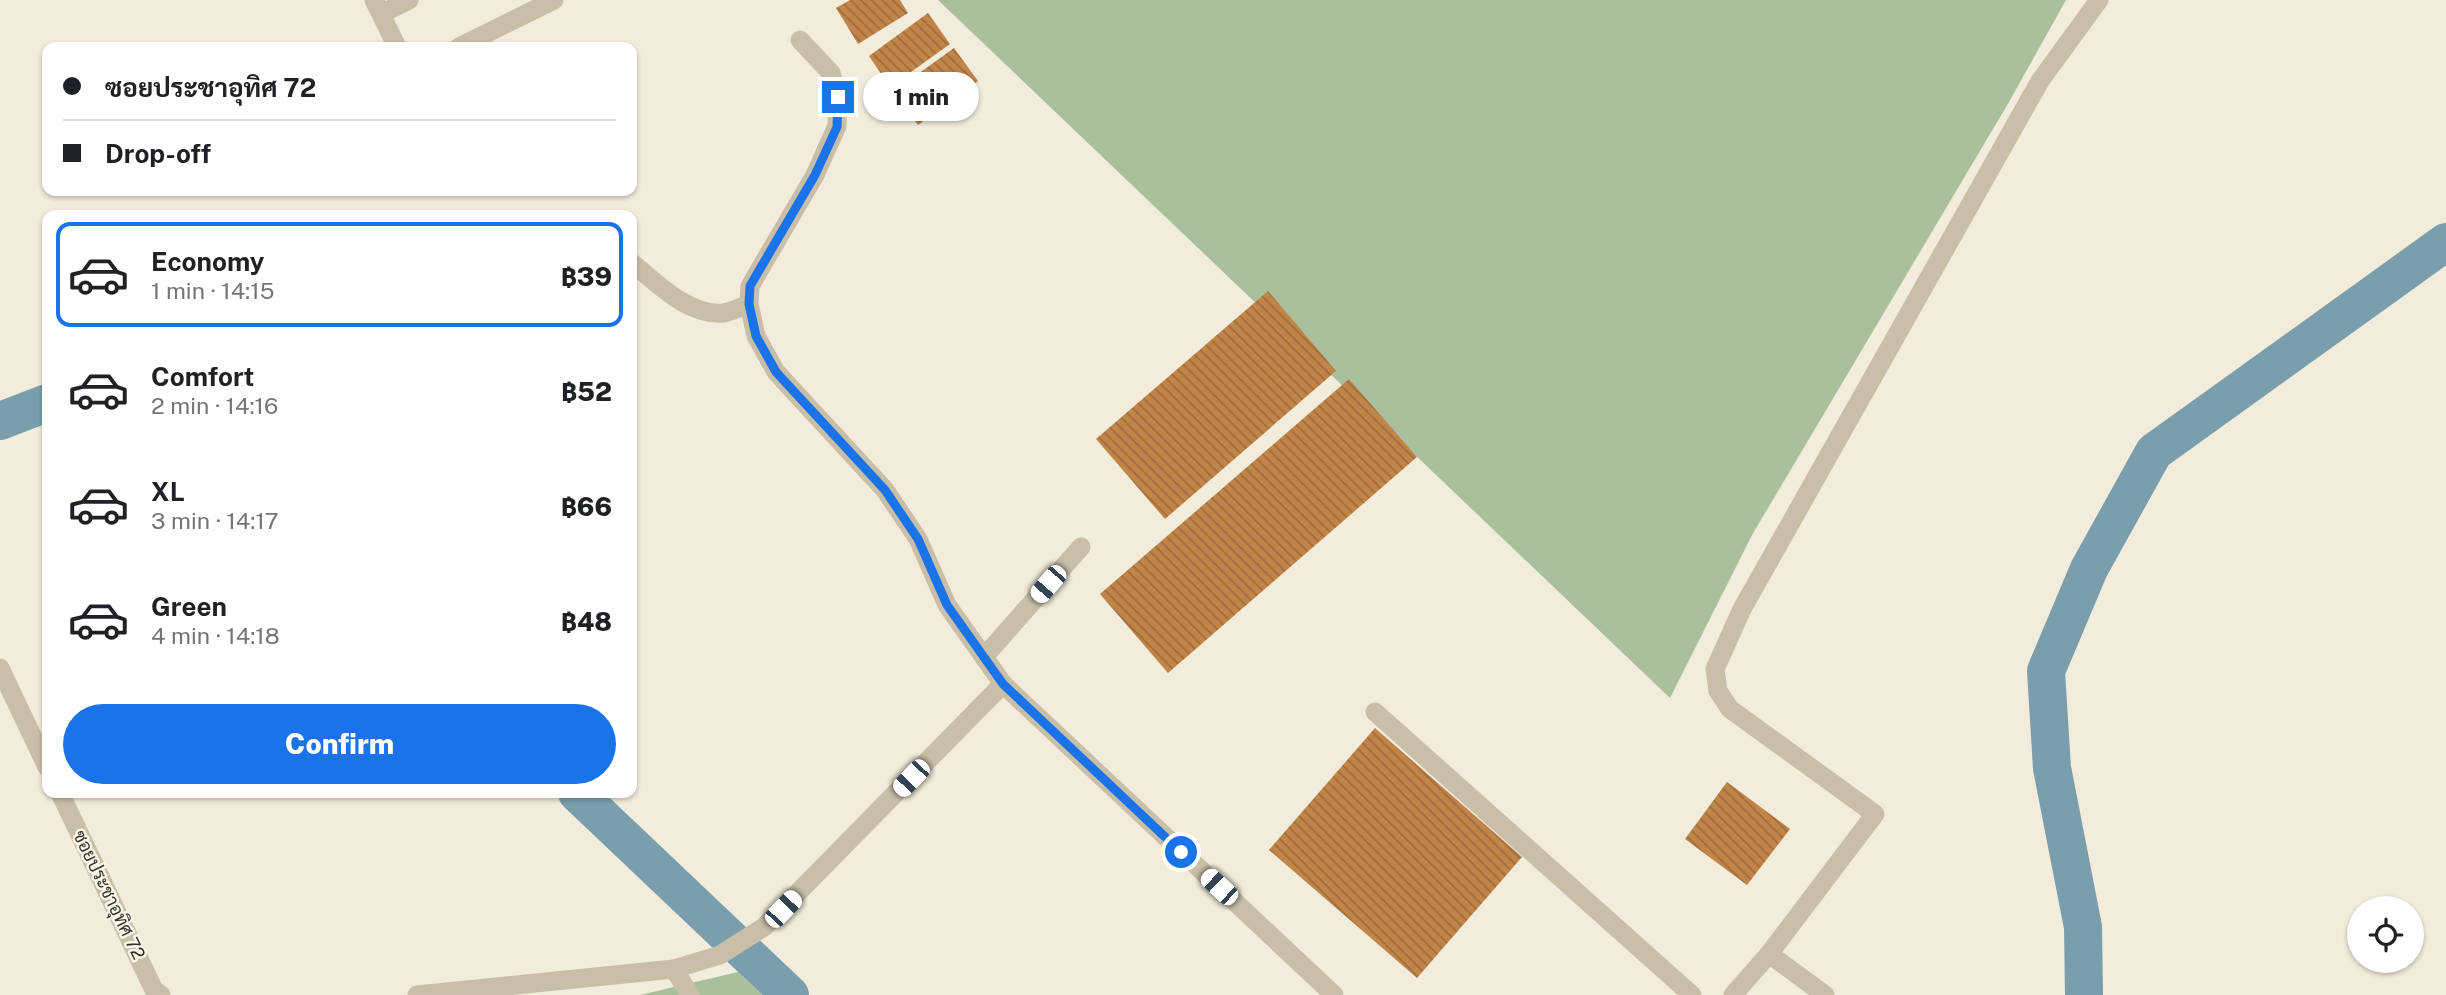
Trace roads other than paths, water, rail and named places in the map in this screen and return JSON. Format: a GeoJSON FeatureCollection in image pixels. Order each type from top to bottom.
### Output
{"type":"FeatureCollection","features":[{"type":"Feature","properties":{"kind":"street"},"geometry":{"type":"LineString","coordinates":[[394,42],[377,7],[410,0]]}},
{"type":"Feature","properties":{"kind":"street"},"geometry":{"type":"LineString","coordinates":[[469,42],[554,0]]}},
{"type":"Feature","properties":{"kind":"street"},"geometry":{"type":"LineString","coordinates":[[1733,995],[1769,954],[1875,814],[1730,709],[1718,691],[1715,669],[1742,610],[2040,81],[2099,0]]}},
{"type":"Feature","properties":{"kind":"street"},"geometry":{"type":"LineString","coordinates":[[800,40],[831,73],[838,97],[837,127],[815,175],[750,286],[749,304],[756,336],[776,372],[885,490],[918,539],[947,605],[1003,684],[1334,995]]}},
{"type":"Feature","properties":{"kind":"street"},"geometry":{"type":"LineString","coordinates":[[637,267],[673,295],[700,311],[724,313],[749,304]]}},
{"type":"Feature","properties":{"kind":"street"},"geometry":{"type":"LineString","coordinates":[[984,657],[1081,547]]}},
{"type":"Feature","properties":{"kind":"street"},"geometry":{"type":"LineString","coordinates":[[0,668],[42,756]]}},
{"type":"Feature","properties":{"kind":"street"},"geometry":{"type":"LineString","coordinates":[[417,995],[674,969],[720,955],[764,927],[1003,684]]}},
{"type":"Feature","properties":{"kind":"street"},"geometry":{"type":"LineString","coordinates":[[1375,712],[1692,995]]}},
{"type":"Feature","properties":{"kind":"street","name":"ซอยประชาอุทิศ 72"},"geometry":{"type":"LineString","coordinates":[[62,798],[154,990],[161,995]]}},
{"type":"Feature","properties":{"kind":"street"},"geometry":{"type":"LineString","coordinates":[[1769,954],[1825,995]]}},
{"type":"Feature","properties":{"kind":"street"},"geometry":{"type":"LineString","coordinates":[[674,969],[690,995]]}},
{"type":"Feature","properties":{"kind":"waterway"},"geometry":{"type":"LineString","coordinates":[[2084,995],[2083,927],[2052,768],[2046,671],[2089,569],[2154,452],[2446,242]]}},
{"type":"Feature","properties":{"kind":"waterway"},"geometry":{"type":"LineString","coordinates":[[0,421],[42,405]]}},
{"type":"Feature","properties":{"kind":"waterway"},"geometry":{"type":"LineString","coordinates":[[582,798],[790,995]]}}]}
